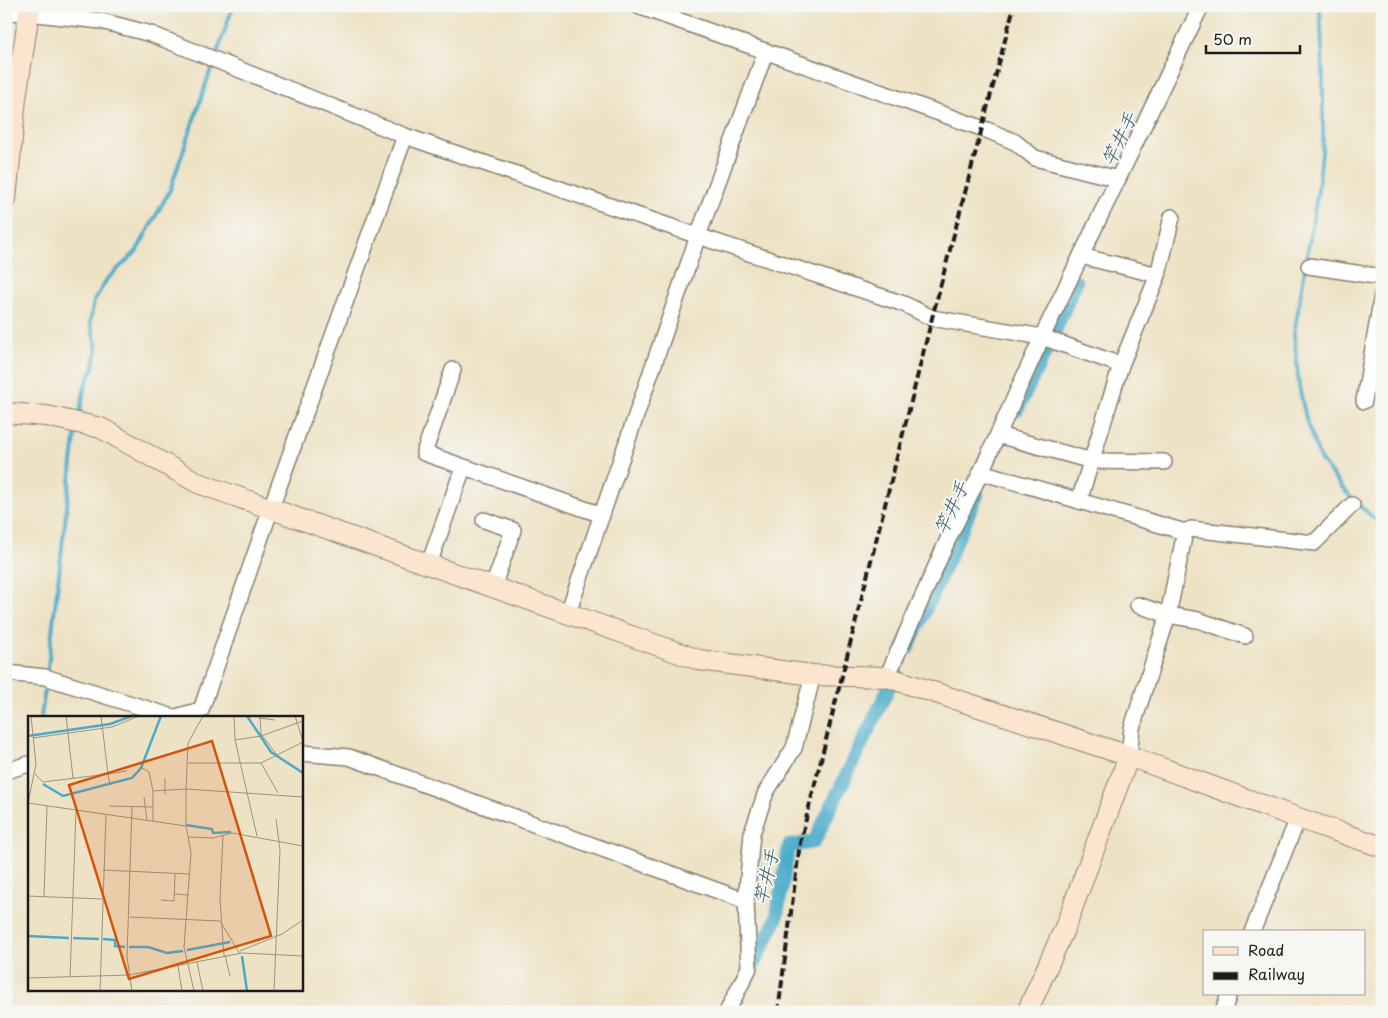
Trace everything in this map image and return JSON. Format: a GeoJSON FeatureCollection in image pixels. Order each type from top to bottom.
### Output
{"type":"FeatureCollection","features":[{"type":"Feature","properties":{"kind":"street"},"geometry":{"type":"LineString","coordinates":[[638,6],[987,130],[1015,142],[1035,158],[1118,179]]}},
{"type":"Feature","properties":{"kind":"street"},"geometry":{"type":"LineString","coordinates":[[887,677],[949,537],[981,472],[1042,337],[1201,6]]}},
{"type":"Feature","properties":{"kind":"street"},"geometry":{"type":"LineString","coordinates":[[6,12],[29,10],[102,21],[151,34],[405,136],[904,304],[932,318],[1042,337],[1121,365]]}},
{"type":"Feature","properties":{"kind":"street"},"geometry":{"type":"LineString","coordinates":[[6,200],[16,98],[29,10]]}},
{"type":"Feature","properties":{"kind":"street"},"geometry":{"type":"LineString","coordinates":[[568,613],[698,236],[766,51]]}},
{"type":"Feature","properties":{"kind":"street"},"geometry":{"type":"LineString","coordinates":[[179,716],[201,710],[271,508],[405,136]]}},
{"type":"Feature","properties":{"kind":"street"},"geometry":{"type":"LineString","coordinates":[[1079,501],[1121,365],[1158,275],[1172,217]]}},
{"type":"Feature","properties":{"kind":"street"},"geometry":{"type":"LineString","coordinates":[[1081,256],[1158,275]]}},
{"type":"Feature","properties":{"kind":"street"},"geometry":{"type":"LineString","coordinates":[[1309,266],[1382,277]]}},
{"type":"Feature","properties":{"kind":"street"},"geometry":{"type":"LineString","coordinates":[[1364,401],[1382,295]]}},
{"type":"Feature","properties":{"kind":"street"},"geometry":{"type":"LineString","coordinates":[[453,370],[424,453],[602,515]]}},
{"type":"Feature","properties":{"kind":"street"},"geometry":{"type":"LineString","coordinates":[[6,413],[46,416],[101,428],[198,482],[699,660],[813,675],[887,677],[1129,756],[1382,847]]}},
{"type":"Feature","properties":{"kind":"street"},"geometry":{"type":"LineString","coordinates":[[998,435],[1092,461],[1164,462]]}},
{"type":"Feature","properties":{"kind":"street"},"geometry":{"type":"LineString","coordinates":[[429,564],[463,468]]}},
{"type":"Feature","properties":{"kind":"street"},"geometry":{"type":"LineString","coordinates":[[981,472],[1185,532],[1192,529],[1314,543],[1352,504]]}},
{"type":"Feature","properties":{"kind":"street"},"geometry":{"type":"LineString","coordinates":[[484,520],[513,530],[493,587]]}},
{"type":"Feature","properties":{"kind":"street"},"geometry":{"type":"LineString","coordinates":[[1027,1012],[1066,925],[1129,756],[1132,728],[1168,615],[1185,532]]}},
{"type":"Feature","properties":{"kind":"street"},"geometry":{"type":"LineString","coordinates":[[1138,605],[1168,615],[1198,620],[1245,636]]}},
{"type":"Feature","properties":{"kind":"street"},"geometry":{"type":"LineString","coordinates":[[6,673],[45,677],[172,716]]}},
{"type":"Feature","properties":{"kind":"street"},"geometry":{"type":"LineString","coordinates":[[727,1012],[749,968],[746,901],[752,833],[766,792],[794,748],[813,675]]}},
{"type":"Feature","properties":{"kind":"street"},"geometry":{"type":"LineString","coordinates":[[302,753],[349,756],[746,901]]}},
{"type":"Feature","properties":{"kind":"street"},"geometry":{"type":"LineString","coordinates":[[6,771],[28,764]]}},
{"type":"Feature","properties":{"kind":"street"},"geometry":{"type":"LineString","coordinates":[[1253,930],[1298,818]]}},
{"type":"Feature","properties":{"kind":"street"},"geometry":{"type":"LineString","coordinates":[[1223,1012],[1228,996]]}},
{"type":"Feature","properties":{"kind":"waterway"},"geometry":{"type":"LineString","coordinates":[[216,56],[233,6]]}},
{"type":"Feature","properties":{"kind":"waterway"},"geometry":{"type":"LineString","coordinates":[[1306,262],[1318,189],[1323,143],[1323,72],[1320,6]]}},
{"type":"Feature","properties":{"kind":"waterway"},"geometry":{"type":"LineString","coordinates":[[79,417],[85,386],[93,369],[97,348],[90,322],[94,301],[107,279],[136,252],[170,190],[213,63]]}},
{"type":"Feature","properties":{"kind":"waterway"},"geometry":{"type":"LineString","coordinates":[[1305,269],[1294,334],[1299,386],[1307,423],[1320,459],[1353,500],[1382,525]]}},
{"type":"Feature","properties":{"kind":"waterway","name":"竿井手"},"geometry":{"type":"LineString","coordinates":[[1017,410],[1052,338],[1076,282]]}},
{"type":"Feature","properties":{"kind":"waterway"},"geometry":{"type":"LineString","coordinates":[[47,675],[76,429]]}},
{"type":"Feature","properties":{"kind":"waterway","name":"竿井手"},"geometry":{"type":"LineString","coordinates":[[908,648],[977,495]]}},
{"type":"Feature","properties":{"kind":"waterway","name":"竿井手"},"geometry":{"type":"LineString","coordinates":[[748,975],[776,920],[789,846],[814,842],[896,673]]}},
{"type":"Feature","properties":{"kind":"waterway"},"geometry":{"type":"LineString","coordinates":[[41,716],[46,682]]}},
{"type":"Feature","properties":{"kind":"railway"},"geometry":{"type":"LineString","coordinates":[[778,1012],[800,843],[932,318],[1014,6]]}}]}
